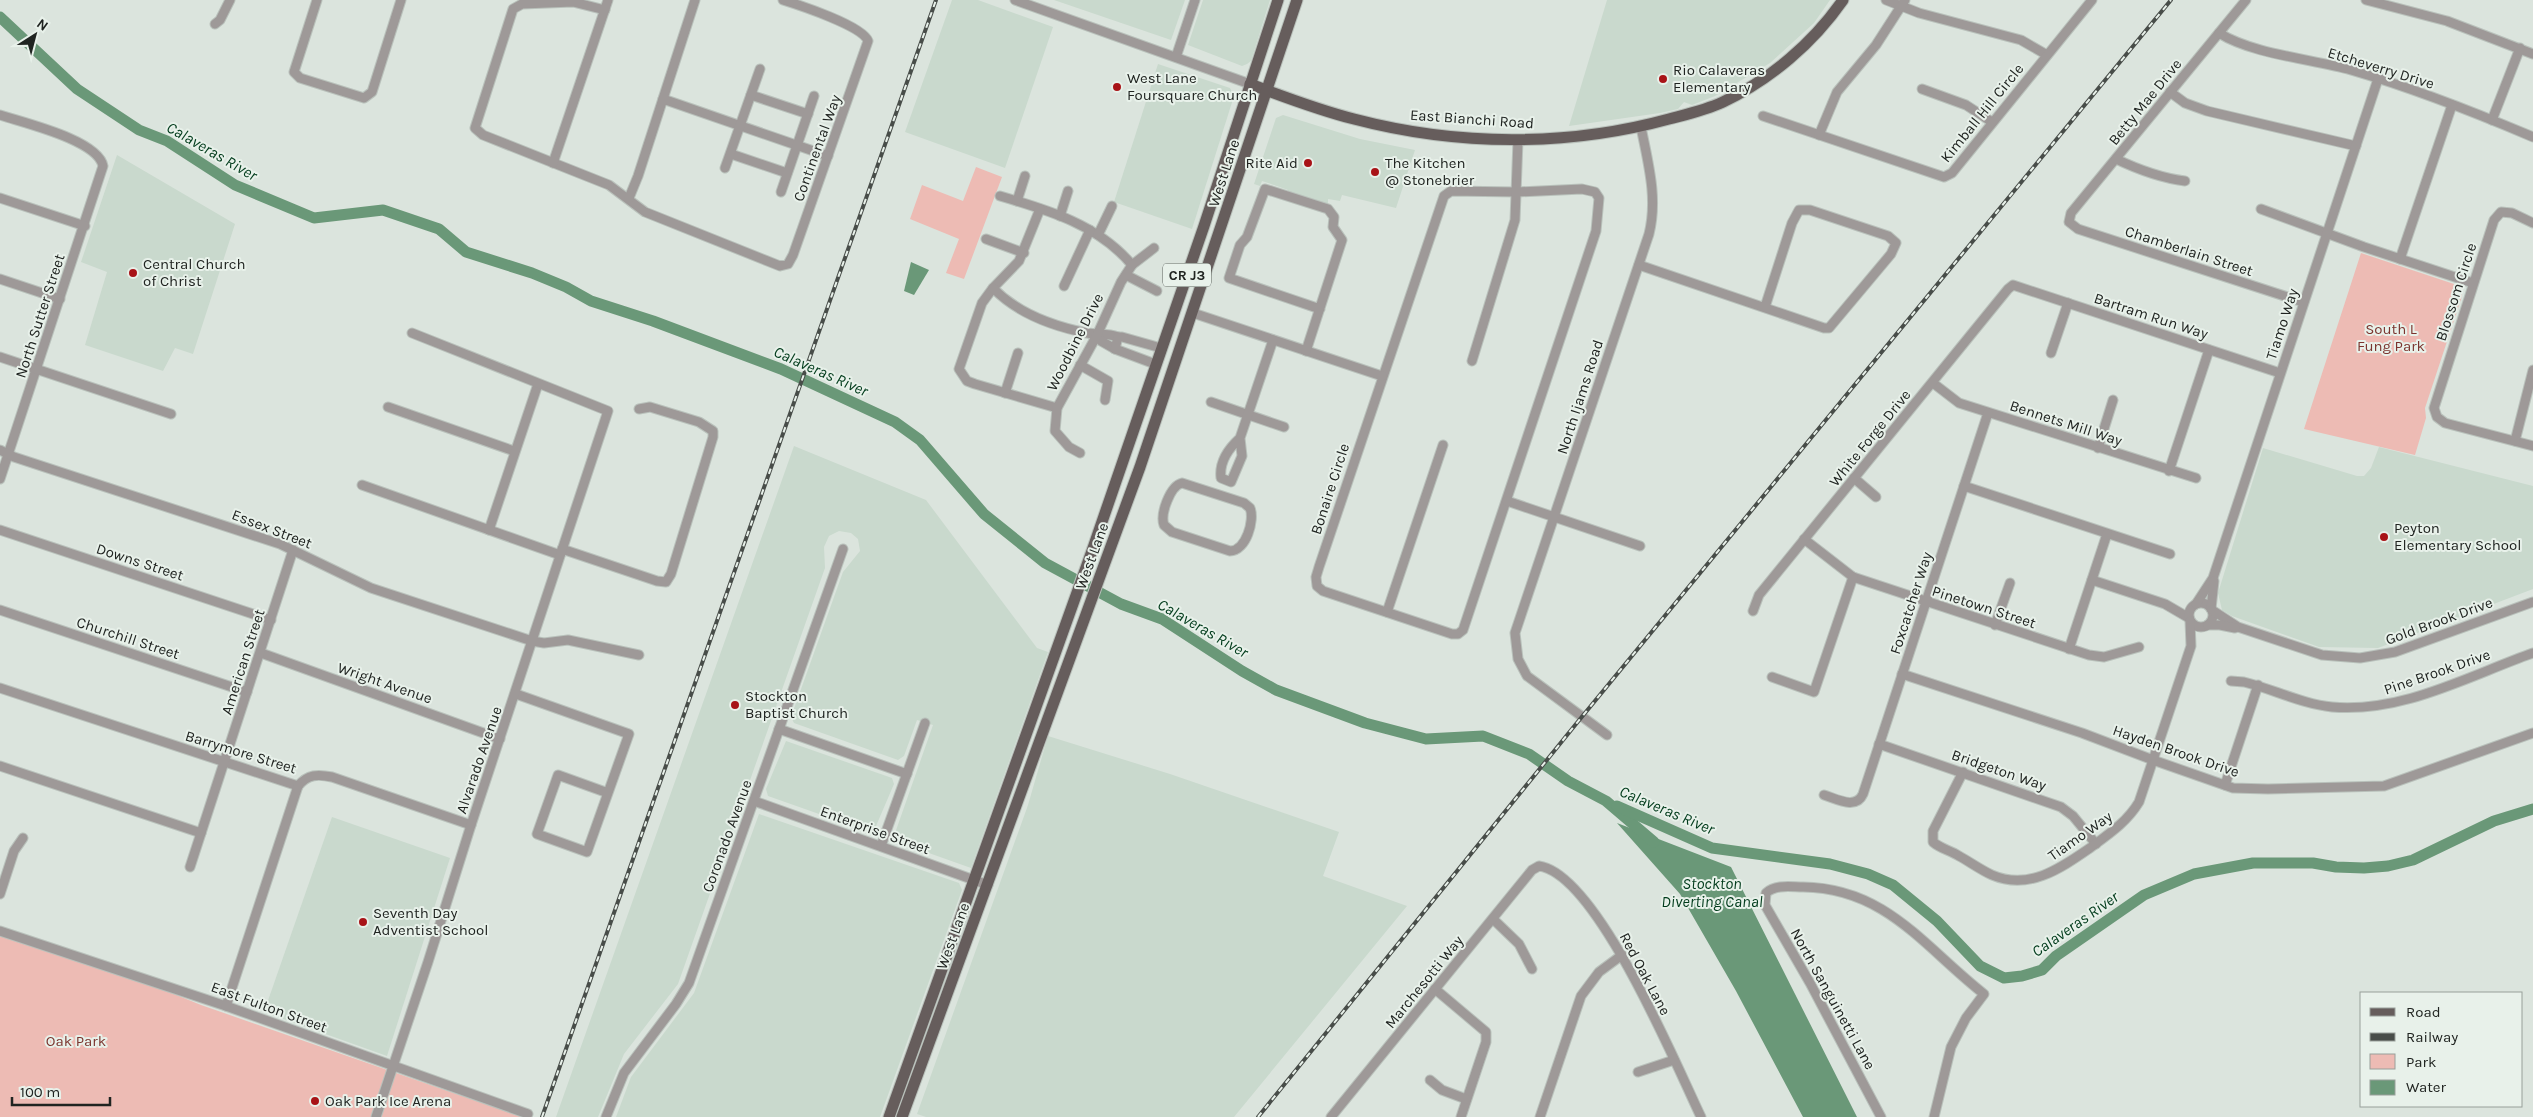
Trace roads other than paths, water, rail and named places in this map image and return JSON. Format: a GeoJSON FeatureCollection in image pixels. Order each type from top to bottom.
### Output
{"type":"FeatureCollection","features":[{"type":"Feature","properties":{"kind":"main road","name":"West Lane"},"geometry":{"type":"LineString","coordinates":[[891,1116],[973,879],[1093,548],[1160,348],[1204,226],[1278,0]]}},
{"type":"Feature","properties":{"kind":"main road","name":"West Lane"},"geometry":{"type":"LineString","coordinates":[[902,1117],[1108,555],[1193,314],[1297,0]]}},
{"type":"Feature","properties":{"kind":"main road","name":"East Bianchi Road"},"geometry":{"type":"LineString","coordinates":[[1250,84],[1353,119],[1382,125],[1450,136],[1518,140],[1576,137],[1641,127],[1703,110],[1722,102],[1764,78],[1806,44],[1843,0]]}},
{"type":"Feature","properties":{"kind":"main road"},"geometry":{"type":"LineString","coordinates":[[1041,692],[1041,709],[1036,722],[1038,729],[1043,732]]}},
{"type":"Feature","properties":{"kind":"main road"},"geometry":{"type":"LineString","coordinates":[[1018,798],[1020,780],[1027,757],[1026,750],[1021,747]]}},
{"type":"Feature","properties":{"kind":"street"},"geometry":{"type":"LineString","coordinates":[[215,24],[220,20],[230,0]]}},
{"type":"Feature","properties":{"kind":"street"},"geometry":{"type":"LineString","coordinates":[[317,0],[294,72],[300,78],[360,98],[367,97],[372,92],[401,0]]}},
{"type":"Feature","properties":{"kind":"street"},"geometry":{"type":"LineString","coordinates":[[554,163],[608,0]]}},
{"type":"Feature","properties":{"kind":"street"},"geometry":{"type":"LineString","coordinates":[[605,10],[573,2],[522,4],[513,9],[475,128],[483,136],[609,185],[629,198],[638,176],[695,0]]}},
{"type":"Feature","properties":{"kind":"street","name":"Continental Way"},"geometry":{"type":"LineString","coordinates":[[629,198],[634,206],[645,212],[776,265],[787,265],[793,255],[866,50],[867,38],[849,26],[783,0]]}},
{"type":"Feature","properties":{"kind":"street","name":"East Bianchi Road"},"geometry":{"type":"LineString","coordinates":[[1015,0],[1250,84]]}},
{"type":"Feature","properties":{"kind":"street"},"geometry":{"type":"LineString","coordinates":[[1176,57],[1195,0]]}},
{"type":"Feature","properties":{"kind":"street"},"geometry":{"type":"LineString","coordinates":[[1886,0],[1903,3],[2021,40],[2047,55]]}},
{"type":"Feature","properties":{"kind":"street","name":"Betty Mae Drive"},"geometry":{"type":"LineString","coordinates":[[2069,222],[2071,213],[2246,0]]}},
{"type":"Feature","properties":{"kind":"street"},"geometry":{"type":"LineString","coordinates":[[2366,0],[2447,21],[2533,54]]}},
{"type":"Feature","properties":{"kind":"street","name":"Kimball Hill Circle"},"geometry":{"type":"LineString","coordinates":[[1819,135],[1944,177],[1952,173],[2089,1]]}},
{"type":"Feature","properties":{"kind":"street"},"geometry":{"type":"LineString","coordinates":[[1763,116],[1819,135],[1837,92],[1876,45],[1903,3]]}},
{"type":"Feature","properties":{"kind":"street","name":"Etcheverry Drive"},"geometry":{"type":"LineString","coordinates":[[2219,33],[2243,44],[2378,79],[2452,105],[2533,137]]}},
{"type":"Feature","properties":{"kind":"street"},"geometry":{"type":"LineString","coordinates":[[2492,120],[2520,48]]}},
{"type":"Feature","properties":{"kind":"street"},"geometry":{"type":"LineString","coordinates":[[725,168],[760,69]]}},
{"type":"Feature","properties":{"kind":"street","name":"Tiamo Way"},"geometry":{"type":"LineString","coordinates":[[2211,610],[2213,578],[2378,79]]}},
{"type":"Feature","properties":{"kind":"street"},"geometry":{"type":"LineString","coordinates":[[1922,89],[1966,105],[1992,122]]}},
{"type":"Feature","properties":{"kind":"street"},"geometry":{"type":"LineString","coordinates":[[2170,92],[2185,103],[2206,111],[2356,146]]}},
{"type":"Feature","properties":{"kind":"street"},"geometry":{"type":"LineString","coordinates":[[752,95],[808,114]]}},
{"type":"Feature","properties":{"kind":"street"},"geometry":{"type":"LineString","coordinates":[[781,192],[814,96]]}},
{"type":"Feature","properties":{"kind":"street"},"geometry":{"type":"LineString","coordinates":[[663,99],[828,156]]}},
{"type":"Feature","properties":{"kind":"street"},"geometry":{"type":"LineString","coordinates":[[2400,259],[2452,105]]}},
{"type":"Feature","properties":{"kind":"street","name":"North Sutter Street"},"geometry":{"type":"LineString","coordinates":[[0,115],[70,138],[96,152],[102,161],[102,172],[37,371],[4,452],[0,480]]}},
{"type":"Feature","properties":{"kind":"street","name":"North Ijams Road"},"geometry":{"type":"LineString","coordinates":[[1607,734],[1534,682],[1524,672],[1516,651],[1515,633],[1651,224],[1654,200],[1641,127]]}},
{"type":"Feature","properties":{"kind":"street"},"geometry":{"type":"LineString","coordinates":[[1472,361],[1515,220],[1518,140]]}},
{"type":"Feature","properties":{"kind":"street"},"geometry":{"type":"LineString","coordinates":[[731,154],[787,173]]}},
{"type":"Feature","properties":{"kind":"street"},"geometry":{"type":"LineString","coordinates":[[2116,159],[2173,180],[2185,181]]}},
{"type":"Feature","properties":{"kind":"street"},"geometry":{"type":"LineString","coordinates":[[1017,201],[1025,176]]}},
{"type":"Feature","properties":{"kind":"street","name":"Bonaire Circle"},"geometry":{"type":"LineString","coordinates":[[1589,189],[1596,192],[1600,206],[1596,231],[1463,630],[1458,634],[1452,634],[1323,592],[1316,586],[1316,577],[1382,376],[1444,196],[1450,190],[1517,192],[1589,189]]}},
{"type":"Feature","properties":{"kind":"street"},"geometry":{"type":"LineString","coordinates":[[1306,351],[1320,309],[1342,240],[1333,227],[1332,212],[1265,190],[1262,191],[1247,237],[1240,245],[1229,278],[1320,309]]}},
{"type":"Feature","properties":{"kind":"street"},"geometry":{"type":"LineString","coordinates":[[1060,216],[1068,191]]}},
{"type":"Feature","properties":{"kind":"street"},"geometry":{"type":"LineString","coordinates":[[1000,196],[1060,216],[1094,233],[1132,265]]}},
{"type":"Feature","properties":{"kind":"street"},"geometry":{"type":"LineString","coordinates":[[0,198],[85,226]]}},
{"type":"Feature","properties":{"kind":"street"},"geometry":{"type":"LineString","coordinates":[[1064,286],[1094,233],[1112,206]]}},
{"type":"Feature","properties":{"kind":"street"},"geometry":{"type":"LineString","coordinates":[[1040,209],[1024,253],[1012,269],[993,288],[982,304],[959,369],[962,375],[975,384],[1057,408]]}},
{"type":"Feature","properties":{"kind":"street"},"geometry":{"type":"LineString","coordinates":[[2261,209],[2473,283]]}},
{"type":"Feature","properties":{"kind":"street"},"geometry":{"type":"LineString","coordinates":[[1638,265],[1765,307],[1829,328],[1891,254],[1896,243],[1888,236],[1810,210],[1800,210],[1792,223],[1765,307]]}},
{"type":"Feature","properties":{"kind":"street","name":"Blossom Circle"},"geometry":{"type":"LineString","coordinates":[[2515,441],[2445,423],[2436,417],[2434,408],[2473,283],[2497,215],[2507,211],[2533,223]]}},
{"type":"Feature","properties":{"kind":"street","name":"Chamberlain Street"},"geometry":{"type":"LineString","coordinates":[[2069,222],[2078,229],[2303,302]]}},
{"type":"Feature","properties":{"kind":"street"},"geometry":{"type":"LineString","coordinates":[[986,239],[1024,253]]}},
{"type":"Feature","properties":{"kind":"street","name":"Woodbine Drive"},"geometry":{"type":"LineString","coordinates":[[1080,453],[1068,447],[1055,431],[1057,408],[1097,335],[1117,290],[1132,265],[1154,248]]}},
{"type":"Feature","properties":{"kind":"street"},"geometry":{"type":"LineString","coordinates":[[1126,275],[1157,291]]}},
{"type":"Feature","properties":{"kind":"street"},"geometry":{"type":"LineString","coordinates":[[0,279],[60,299]]}},
{"type":"Feature","properties":{"kind":"street","name":"Bartram Run Way"},"geometry":{"type":"LineString","coordinates":[[2013,285],[2280,373]]}},
{"type":"Feature","properties":{"kind":"street","name":"White Forge Drive"},"geometry":{"type":"LineString","coordinates":[[1753,612],[1759,595],[2013,285]]}},
{"type":"Feature","properties":{"kind":"street"},"geometry":{"type":"LineString","coordinates":[[993,288],[1017,308],[1032,317],[1097,335],[1104,333],[1160,348]]}},
{"type":"Feature","properties":{"kind":"street"},"geometry":{"type":"LineString","coordinates":[[2051,353],[2068,303]]}},
{"type":"Feature","properties":{"kind":"street"},"geometry":{"type":"LineString","coordinates":[[1193,314],[1382,376]]}},
{"type":"Feature","properties":{"kind":"street"},"geometry":{"type":"LineString","coordinates":[[412,333],[538,384],[489,530]]}},
{"type":"Feature","properties":{"kind":"street"},"geometry":{"type":"LineString","coordinates":[[1097,335],[1100,342],[1155,364]]}},
{"type":"Feature","properties":{"kind":"street"},"geometry":{"type":"LineString","coordinates":[[1115,349],[1118,337]]}},
{"type":"Feature","properties":{"kind":"street"},"geometry":{"type":"LineString","coordinates":[[1213,492],[1221,478],[1221,469],[1226,454],[1240,438],[1273,340]]}},
{"type":"Feature","properties":{"kind":"street"},"geometry":{"type":"LineString","coordinates":[[2169,471],[2209,350]]}},
{"type":"Feature","properties":{"kind":"street"},"geometry":{"type":"LineString","coordinates":[[1005,393],[1018,352]]}},
{"type":"Feature","properties":{"kind":"street"},"geometry":{"type":"LineString","coordinates":[[0,357],[37,371],[171,414]]}},
{"type":"Feature","properties":{"kind":"street"},"geometry":{"type":"LineString","coordinates":[[1080,365],[1108,381],[1106,400]]}},
{"type":"Feature","properties":{"kind":"street"},"geometry":{"type":"LineString","coordinates":[[2533,370],[2515,441],[2533,446]]}},
{"type":"Feature","properties":{"kind":"street","name":"Bennets Mill Way"},"geometry":{"type":"LineString","coordinates":[[1933,383],[1959,403],[2196,478]]}},
{"type":"Feature","properties":{"kind":"street","name":"Alvarado Avenue"},"geometry":{"type":"LineString","coordinates":[[376,1117],[451,893],[470,826],[516,694],[608,411],[538,384]]}},
{"type":"Feature","properties":{"kind":"street"},"geometry":{"type":"LineString","coordinates":[[2098,448],[2113,400]]}},
{"type":"Feature","properties":{"kind":"street"},"geometry":{"type":"LineString","coordinates":[[1211,402],[1284,427]]}},
{"type":"Feature","properties":{"kind":"street"},"geometry":{"type":"LineString","coordinates":[[388,407],[514,452]]}},
{"type":"Feature","properties":{"kind":"street"},"geometry":{"type":"LineString","coordinates":[[362,485],[489,530],[657,581],[666,582],[671,574],[693,506],[713,437],[713,431],[699,422],[650,407],[639,409]]}},
{"type":"Feature","properties":{"kind":"street","name":"Foxcatcher Way"},"geometry":{"type":"LineString","coordinates":[[1824,795],[1851,804],[1858,801],[1863,794],[1988,413]]}},
{"type":"Feature","properties":{"kind":"street"},"geometry":{"type":"LineString","coordinates":[[1230,498],[1231,482],[1242,456],[1240,438]]}},
{"type":"Feature","properties":{"kind":"street"},"geometry":{"type":"LineString","coordinates":[[1387,612],[1443,445]]}},
{"type":"Feature","properties":{"kind":"street","name":"Essex Street"},"geometry":{"type":"LineString","coordinates":[[4,452],[262,537],[371,588],[532,641],[544,643],[568,640],[639,655]]}},
{"type":"Feature","properties":{"kind":"street"},"geometry":{"type":"LineString","coordinates":[[1221,478],[1231,482]]}},
{"type":"Feature","properties":{"kind":"street"},"geometry":{"type":"LineString","coordinates":[[1854,478],[1876,497]]}},
{"type":"Feature","properties":{"kind":"street"},"geometry":{"type":"LineString","coordinates":[[1178,484],[1186,484],[1213,492],[1248,505],[1252,513],[1243,543],[1238,549],[1230,551],[1172,532],[1164,525],[1163,517],[1172,490],[1178,484]]}},
{"type":"Feature","properties":{"kind":"street"},"geometry":{"type":"LineString","coordinates":[[1964,486],[2170,554]]}},
{"type":"Feature","properties":{"kind":"street"},"geometry":{"type":"LineString","coordinates":[[1507,501],[1640,546]]}},
{"type":"Feature","properties":{"kind":"street","name":"Downs Street"},"geometry":{"type":"LineString","coordinates":[[0,530],[271,620]]}},
{"type":"Feature","properties":{"kind":"street"},"geometry":{"type":"LineString","coordinates":[[2069,649],[2107,534]]}},
{"type":"Feature","properties":{"kind":"street","name":"Pinetown Street"},"geometry":{"type":"LineString","coordinates":[[1804,539],[1853,577],[2069,649],[2104,657],[2139,647]]}},
{"type":"Feature","properties":{"kind":"street","name":"Coronado Avenue"},"geometry":{"type":"LineString","coordinates":[[606,1117],[624,1073],[676,1004],[688,982],[843,549]]}},
{"type":"Feature","properties":{"kind":"street","name":"American Street"},"geometry":{"type":"LineString","coordinates":[[190,867],[293,550]]}},
{"type":"Feature","properties":{"kind":"street"},"geometry":{"type":"LineString","coordinates":[[1772,677],[1814,692],[1853,577]]}},
{"type":"Feature","properties":{"kind":"street","name":"Tiamo Way"},"geometry":{"type":"LineString","coordinates":[[2194,605],[2213,578]]}},
{"type":"Feature","properties":{"kind":"street"},"geometry":{"type":"LineString","coordinates":[[2092,580],[2165,604],[2198,627],[2207,626],[2212,619],[2211,610],[2206,604],[2165,604]]}},
{"type":"Feature","properties":{"kind":"street"},"geometry":{"type":"LineString","coordinates":[[1995,625],[2010,583]]}},
{"type":"Feature","properties":{"kind":"street","name":"Gold Brook Drive"},"geometry":{"type":"LineString","coordinates":[[2211,610],[2238,627],[2322,655],[2360,658],[2395,652],[2533,602]]}},
{"type":"Feature","properties":{"kind":"street"},"geometry":{"type":"LineString","coordinates":[[2189,620],[2189,613],[2194,605]]}},
{"type":"Feature","properties":{"kind":"street","name":"Churchill Street"},"geometry":{"type":"LineString","coordinates":[[0,610],[247,692]]}},
{"type":"Feature","properties":{"kind":"street","name":"Tiamo Way"},"geometry":{"type":"LineString","coordinates":[[2189,620],[2191,646]]}},
{"type":"Feature","properties":{"kind":"street","name":"Tiamo Way"},"geometry":{"type":"LineString","coordinates":[[1963,772],[1932,831],[1933,842],[1993,876],[2021,880],[2038,878],[2054,872],[2116,829],[2139,802],[2191,646],[2207,626]]}},
{"type":"Feature","properties":{"kind":"street","name":"Gold Brook Drive"},"geometry":{"type":"LineString","coordinates":[[2207,626],[2238,627]]}},
{"type":"Feature","properties":{"kind":"street","name":"Wright Avenue"},"geometry":{"type":"LineString","coordinates":[[261,653],[500,739]]}},
{"type":"Feature","properties":{"kind":"street","name":"Pine Brook Drive"},"geometry":{"type":"LineString","coordinates":[[2231,681],[2258,686],[2330,706],[2363,708],[2390,704],[2418,696],[2533,653]]}},
{"type":"Feature","properties":{"kind":"street","name":"Hayden Brook Drive"},"geometry":{"type":"LineString","coordinates":[[1902,674],[2082,733],[2224,785],[2268,789],[2384,786],[2533,733]]}},
{"type":"Feature","properties":{"kind":"street"},"geometry":{"type":"LineString","coordinates":[[2224,785],[2258,686]]}},
{"type":"Feature","properties":{"kind":"street","name":"Barrymore Street"},"geometry":{"type":"LineString","coordinates":[[0,688],[298,786],[306,777],[315,775],[332,777],[470,826]]}},
{"type":"Feature","properties":{"kind":"street"},"geometry":{"type":"LineString","coordinates":[[516,694],[629,734],[608,793],[587,852],[537,834],[558,775],[608,793]]}},
{"type":"Feature","properties":{"kind":"street"},"geometry":{"type":"LineString","coordinates":[[881,846],[926,723]]}},
{"type":"Feature","properties":{"kind":"street"},"geometry":{"type":"LineString","coordinates":[[779,728],[907,774]]}},
{"type":"Feature","properties":{"kind":"street","name":"Bridgeton Way"},"geometry":{"type":"LineString","coordinates":[[1879,744],[2060,807],[2073,816],[2096,844]]}},
{"type":"Feature","properties":{"kind":"street"},"geometry":{"type":"LineString","coordinates":[[0,766],[201,833]]}},
{"type":"Feature","properties":{"kind":"street"},"geometry":{"type":"LineString","coordinates":[[226,1006],[298,786]]}},
{"type":"Feature","properties":{"kind":"street","name":"Enterprise Street"},"geometry":{"type":"LineString","coordinates":[[754,801],[988,885]]}},
{"type":"Feature","properties":{"kind":"street"},"geometry":{"type":"LineString","coordinates":[[0,894],[14,851],[23,838]]}},
{"type":"Feature","properties":{"kind":"street","name":"Marchesotti Way"},"geometry":{"type":"LineString","coordinates":[[1331,1117],[1532,870],[1539,866]]}},
{"type":"Feature","properties":{"kind":"street","name":"Red Oak Lane"},"geometry":{"type":"LineString","coordinates":[[1539,866],[1558,874],[1575,890],[1599,919],[1622,955],[1701,1117]]}},
{"type":"Feature","properties":{"kind":"street","name":"North Sanguinetti Lane"},"geometry":{"type":"LineString","coordinates":[[1881,1117],[1810,983],[1765,905],[1766,894],[1777,888],[1822,887],[1848,892],[1864,899],[1894,918],[1984,994],[1966,1018],[1951,1047],[1934,1117]]}},
{"type":"Feature","properties":{"kind":"street"},"geometry":{"type":"LineString","coordinates":[[1493,919],[1519,944],[1532,969]]}},
{"type":"Feature","properties":{"kind":"street","name":"East Fulton Street"},"geometry":{"type":"LineString","coordinates":[[0,931],[226,1006],[528,1114]]}},
{"type":"Feature","properties":{"kind":"street"},"geometry":{"type":"LineString","coordinates":[[1540,1117],[1580,996],[1599,972],[1622,955]]}},
{"type":"Feature","properties":{"kind":"street"},"geometry":{"type":"LineString","coordinates":[[1435,989],[1486,1032],[1486,1042],[1460,1117]]}},
{"type":"Feature","properties":{"kind":"street"},"geometry":{"type":"LineString","coordinates":[[1638,1072],[1674,1060]]}},
{"type":"Feature","properties":{"kind":"street"},"geometry":{"type":"LineString","coordinates":[[1430,1080],[1442,1090],[1466,1099]]}},
{"type":"Feature","properties":{"kind":"water"},"geometry":{"type":"Polygon","coordinates":[[[911,262],[929,270],[914,295],[904,291],[911,262]]]}},
{"type":"Feature","properties":{"kind":"water","name":"Stockton Diverting Canal"},"geometry":{"type":"Polygon","coordinates":[[[1617,823],[1731,867],[1857,1117],[1803,1117],[1736,991],[1680,894],[1617,823]]]}},
{"type":"Feature","properties":{"kind":"waterway","name":"Calaveras River"},"geometry":{"type":"LineString","coordinates":[[0,17],[77,89],[139,130],[167,141],[235,185],[314,218],[383,210],[439,229],[466,252],[532,273],[566,287],[591,301],[653,321],[781,369],[895,422],[920,440],[984,514],[1045,563],[1121,604],[1162,619],[1242,671],[1276,690],[1365,723],[1426,739],[1483,736],[1529,754],[1568,781],[1606,801],[1654,842]]}},
{"type":"Feature","properties":{"kind":"waterway","name":"Calaveras River"},"geometry":{"type":"LineString","coordinates":[[1617,806],[1712,848],[1830,864],[1868,874],[1893,885],[1937,921],[1980,966],[2004,978],[2022,976],[2042,970],[2056,956],[2144,895],[2194,874],[2253,863],[2313,863],[2336,867],[2364,868],[2388,866],[2413,860],[2494,821],[2533,809]]}},
{"type":"Feature","properties":{"kind":"railway"},"geometry":{"type":"LineString","coordinates":[[542,1117],[936,0]]}},
{"type":"Feature","properties":{"kind":"railway"},"geometry":{"type":"LineString","coordinates":[[1258,1117],[1576,724],[2171,0]]}},
{"type":"Feature","properties":{"kind":"place","name":"Rio Calaveras Elementary"},"geometry":{"type":"Point","coordinates":[1663,79]}},
{"type":"Feature","properties":{"kind":"place","name":"West Lane Foursquare Church"},"geometry":{"type":"Point","coordinates":[1117,87]}},
{"type":"Feature","properties":{"kind":"place","name":"Rite Aid"},"geometry":{"type":"Point","coordinates":[1308,163]}},
{"type":"Feature","properties":{"kind":"place","name":"The Kitchen @ Stonebrier"},"geometry":{"type":"Point","coordinates":[1375,172]}},
{"type":"Feature","properties":{"kind":"place","name":"Central Church of Christ"},"geometry":{"type":"Point","coordinates":[133,273]}},
{"type":"Feature","properties":{"kind":"place","name":"Peyton Elementary School"},"geometry":{"type":"Point","coordinates":[2384,537]}},
{"type":"Feature","properties":{"kind":"place","name":"Stockton Baptist Church"},"geometry":{"type":"Point","coordinates":[735,705]}},
{"type":"Feature","properties":{"kind":"place","name":"Seventh Day Adventist School"},"geometry":{"type":"Point","coordinates":[363,922]}},
{"type":"Feature","properties":{"kind":"place","name":"Oak Park Ice Arena"},"geometry":{"type":"Point","coordinates":[315,1101]}},
{"type":"Feature","properties":{"kind":"park label","name":"South L Fung Park"},"geometry":{"type":"Point","coordinates":[2391,338]}},
{"type":"Feature","properties":{"kind":"park label","name":"Oak Park"},"geometry":{"type":"Point","coordinates":[76,1041]}}]}
